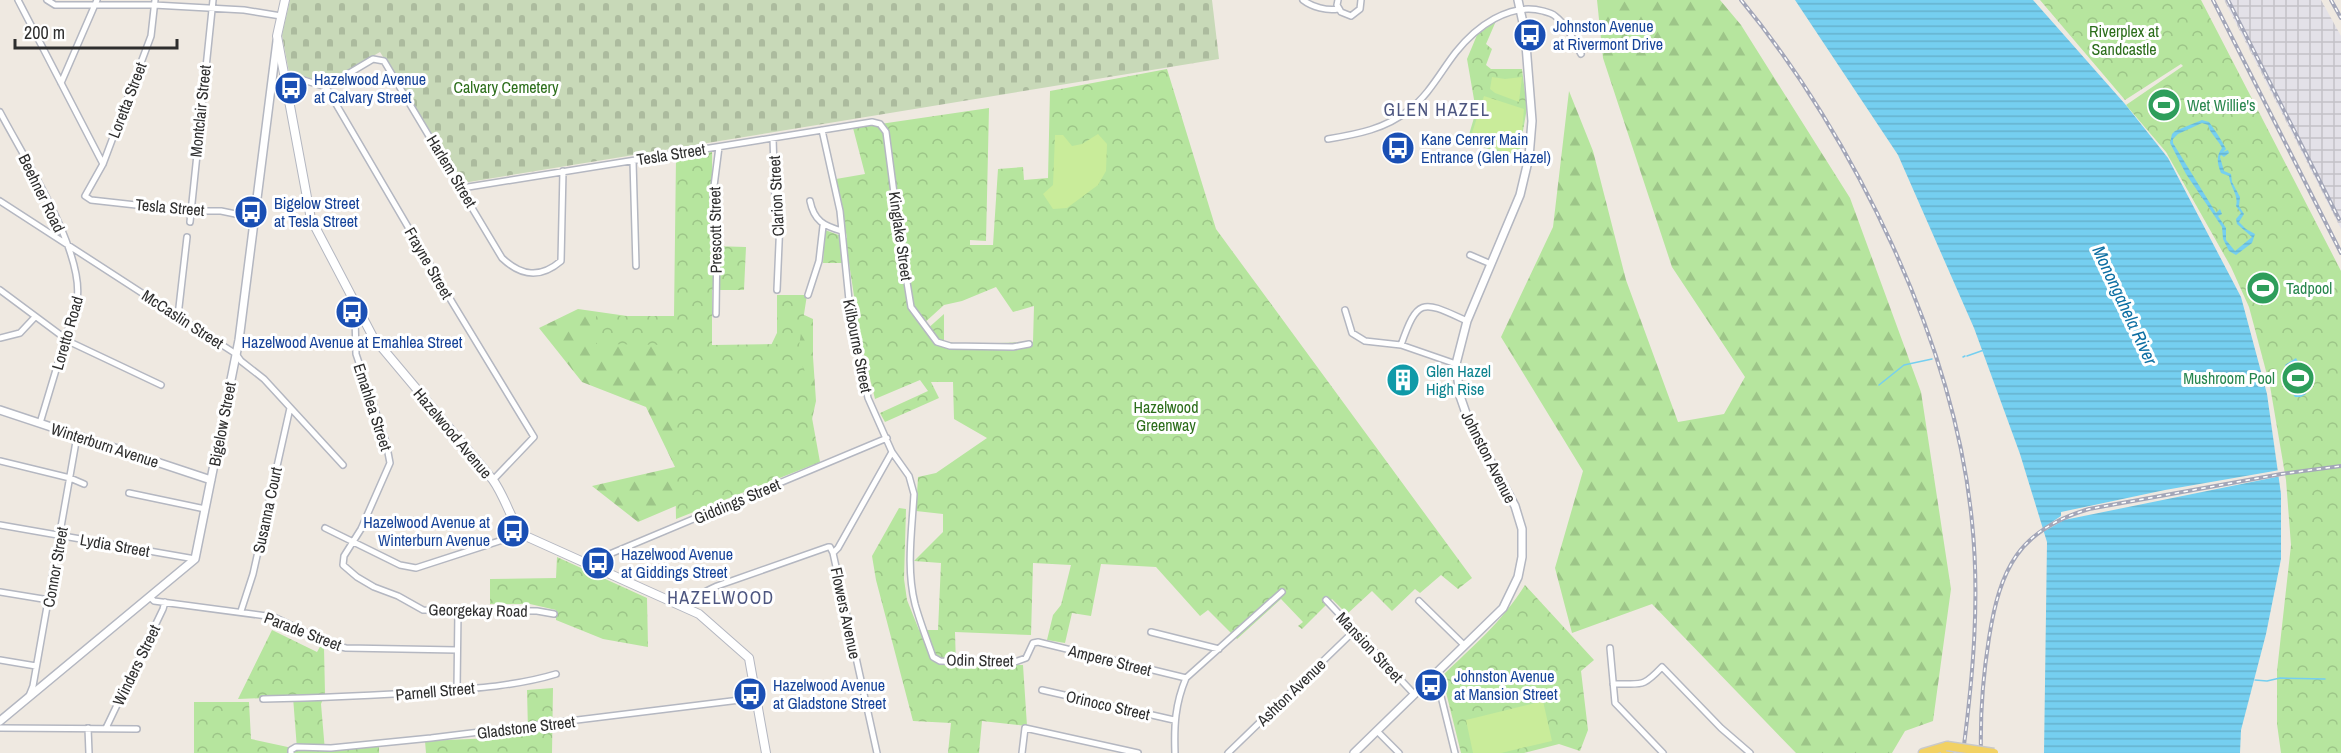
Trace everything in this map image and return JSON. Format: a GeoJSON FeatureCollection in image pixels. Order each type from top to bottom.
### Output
{"type":"FeatureCollection","features":[{"type":"Feature","properties":{"kind":"main road","name":"Hazelwood Avenue"},"geometry":{"type":"LineString","coordinates":[[285,0],[278,36],[311,219],[372,337],[493,480],[504,495],[515,525],[521,534]]}},
{"type":"Feature","properties":{"kind":"main road"},"geometry":{"type":"LineString","coordinates":[[521,534],[688,608],[699,614],[749,658],[766,753]]}},
{"type":"Feature","properties":{"kind":"main road"},"geometry":{"type":"LineString","coordinates":[[1923,753],[1947,751],[1994,753]]}},
{"type":"Feature","properties":{"kind":"street"},"geometry":{"type":"LineString","coordinates":[[18,0],[103,164]]}},
{"type":"Feature","properties":{"kind":"street"},"geometry":{"type":"LineString","coordinates":[[46,0],[55,5],[154,2],[212,9],[244,10],[281,16]]}},
{"type":"Feature","properties":{"kind":"street","name":"Montclair Street"},"geometry":{"type":"LineString","coordinates":[[190,222],[213,0]]}},
{"type":"Feature","properties":{"kind":"street"},"geometry":{"type":"LineString","coordinates":[[1303,0],[1309,4],[1332,10],[1338,9]]}},
{"type":"Feature","properties":{"kind":"street"},"geometry":{"type":"LineString","coordinates":[[1338,0],[1338,9],[1344,15],[1355,15],[1360,9],[1361,0]]}},
{"type":"Feature","properties":{"kind":"street","name":"Johnston Avenue"},"geometry":{"type":"LineString","coordinates":[[1354,753],[1503,608],[1513,591],[1522,557],[1522,529],[1515,506],[1469,422],[1460,396],[1456,364],[1467,321],[1520,195],[1529,157],[1532,121],[1525,32],[1518,0]]}},
{"type":"Feature","properties":{"kind":"street"},"geometry":{"type":"LineString","coordinates":[[61,83],[97,2]]}},
{"type":"Feature","properties":{"kind":"street","name":"Loretta Street"},"geometry":{"type":"LineString","coordinates":[[85,196],[103,164],[152,36],[154,2]]}},
{"type":"Feature","properties":{"kind":"street"},"geometry":{"type":"LineString","coordinates":[[1328,139],[1365,133],[1389,124],[1421,99],[1457,50],[1483,26],[1501,14],[1520,10],[1538,10],[1553,14],[1568,32],[1581,54]]}},
{"type":"Feature","properties":{"kind":"street","name":"Bigelow Street"},"geometry":{"type":"LineString","coordinates":[[195,559],[236,354],[278,36]]}},
{"type":"Feature","properties":{"kind":"street","name":"Harlem Street"},"geometry":{"type":"LineString","coordinates":[[326,87],[373,59],[381,58],[462,188],[502,258],[513,269],[530,274],[550,270],[561,261],[563,171]]}},
{"type":"Feature","properties":{"kind":"street"},"geometry":{"type":"LineString","coordinates":[[284,74],[326,87]]}},
{"type":"Feature","properties":{"kind":"street","name":"Frayne Street"},"geometry":{"type":"LineString","coordinates":[[326,87],[534,437],[493,480]]}},
{"type":"Feature","properties":{"kind":"street","name":"Beehner Road"},"geometry":{"type":"LineString","coordinates":[[0,112],[54,214],[66,243]]}},
{"type":"Feature","properties":{"kind":"street","name":"Tesla Street"},"geometry":{"type":"LineString","coordinates":[[462,188],[872,122],[880,124]]}},
{"type":"Feature","properties":{"kind":"street","name":"Kinglake Street"},"geometry":{"type":"LineString","coordinates":[[880,124],[886,132],[900,239],[912,307],[937,342],[950,346],[1013,348],[1029,344]]}},
{"type":"Feature","properties":{"kind":"street","name":"Kilbourne Street"},"geometry":{"type":"LineString","coordinates":[[822,130],[840,211],[855,343],[868,398],[892,452],[912,483],[914,494],[910,561],[912,585],[915,604],[933,657]]}},
{"type":"Feature","properties":{"kind":"street","name":"Clarion Street"},"geometry":{"type":"LineString","coordinates":[[773,138],[774,200],[780,220],[777,290]]}},
{"type":"Feature","properties":{"kind":"street","name":"Prescott Street"},"geometry":{"type":"LineString","coordinates":[[716,314],[716,227],[712,194],[719,147]]}},
{"type":"Feature","properties":{"kind":"street"},"geometry":{"type":"LineString","coordinates":[[633,161],[636,266]]}},
{"type":"Feature","properties":{"kind":"street","name":"Tesla Street"},"geometry":{"type":"LineString","coordinates":[[85,196],[91,200],[190,211],[220,211],[255,218]]}},
{"type":"Feature","properties":{"kind":"street","name":"McCaslin Street"},"geometry":{"type":"LineString","coordinates":[[0,201],[236,354],[241,361],[264,379],[343,465]]}},
{"type":"Feature","properties":{"kind":"street"},"geometry":{"type":"LineString","coordinates":[[810,201],[812,213],[823,226],[842,231]]}},
{"type":"Feature","properties":{"kind":"street"},"geometry":{"type":"LineString","coordinates":[[808,295],[819,261],[823,226]]}},
{"type":"Feature","properties":{"kind":"street"},"geometry":{"type":"LineString","coordinates":[[178,316],[187,237]]}},
{"type":"Feature","properties":{"kind":"street","name":"Loretto Road"},"geometry":{"type":"LineString","coordinates":[[40,423],[80,287],[75,264],[66,243]]}},
{"type":"Feature","properties":{"kind":"street"},"geometry":{"type":"LineString","coordinates":[[1470,255],[1491,264]]}},
{"type":"Feature","properties":{"kind":"street"},"geometry":{"type":"LineString","coordinates":[[0,290],[66,340],[161,385]]}},
{"type":"Feature","properties":{"kind":"street"},"geometry":{"type":"LineString","coordinates":[[1401,345],[1410,319],[1420,308],[1437,308],[1467,321]]}},
{"type":"Feature","properties":{"kind":"street","name":"Emahlea Street"},"geometry":{"type":"LineString","coordinates":[[343,565],[344,556],[365,520],[390,463],[386,442],[356,354],[355,316],[358,310]]}},
{"type":"Feature","properties":{"kind":"street"},"geometry":{"type":"LineString","coordinates":[[1345,310],[1352,333],[1365,340],[1401,345],[1456,364]]}},
{"type":"Feature","properties":{"kind":"street"},"geometry":{"type":"LineString","coordinates":[[0,338],[20,333],[35,317]]}},
{"type":"Feature","properties":{"kind":"street","name":"Susanna Court"},"geometry":{"type":"LineString","coordinates":[[241,611],[254,574],[290,408]]}},
{"type":"Feature","properties":{"kind":"street","name":"Winterburn Avenue"},"geometry":{"type":"LineString","coordinates":[[0,410],[211,480]]}},
{"type":"Feature","properties":{"kind":"street","name":"Connor Street"},"geometry":{"type":"LineString","coordinates":[[28,698],[33,686],[77,436]]}},
{"type":"Feature","properties":{"kind":"street","name":"Giddings Street"},"geometry":{"type":"LineString","coordinates":[[588,564],[887,438]]}},
{"type":"Feature","properties":{"kind":"street","name":"Flowers Avenue"},"geometry":{"type":"LineString","coordinates":[[877,753],[833,553],[892,452]]}},
{"type":"Feature","properties":{"kind":"street"},"geometry":{"type":"LineString","coordinates":[[0,461],[70,478],[84,484]]}},
{"type":"Feature","properties":{"kind":"street"},"geometry":{"type":"LineString","coordinates":[[129,493],[205,509]]}},
{"type":"Feature","properties":{"kind":"street","name":"Lydia Street"},"geometry":{"type":"LineString","coordinates":[[0,525],[195,559]]}},
{"type":"Feature","properties":{"kind":"street"},"geometry":{"type":"LineString","coordinates":[[325,528],[400,565],[416,568],[521,534]]}},
{"type":"Feature","properties":{"kind":"street"},"geometry":{"type":"LineString","coordinates":[[688,608],[689,604],[704,592],[717,586],[828,547],[833,553]]}},
{"type":"Feature","properties":{"kind":"street"},"geometry":{"type":"LineString","coordinates":[[0,722],[195,559]]}},
{"type":"Feature","properties":{"kind":"street","name":"Georgekay Road"},"geometry":{"type":"LineString","coordinates":[[343,565],[357,578],[423,610],[537,611],[554,614]]}},
{"type":"Feature","properties":{"kind":"street"},"geometry":{"type":"LineString","coordinates":[[0,592],[49,600]]}},
{"type":"Feature","properties":{"kind":"street"},"geometry":{"type":"LineString","coordinates":[[1175,753],[1174,720],[1178,697],[1186,678],[1282,592]]}},
{"type":"Feature","properties":{"kind":"street","name":"Parade Street"},"geometry":{"type":"LineString","coordinates":[[150,597],[154,601],[274,617],[333,645],[346,648],[457,650]]}},
{"type":"Feature","properties":{"kind":"street","name":"Mansion Street"},"geometry":{"type":"LineString","coordinates":[[1326,600],[1414,694]]}},
{"type":"Feature","properties":{"kind":"street"},"geometry":{"type":"LineString","coordinates":[[1419,601],[1464,645]]}},
{"type":"Feature","properties":{"kind":"street","name":"Winders Street"},"geometry":{"type":"LineString","coordinates":[[106,728],[165,602]]}},
{"type":"Feature","properties":{"kind":"street"},"geometry":{"type":"LineString","coordinates":[[457,689],[458,611]]}},
{"type":"Feature","properties":{"kind":"street","name":"Ashton Avenue"},"geometry":{"type":"LineString","coordinates":[[1228,753],[1354,631]]}},
{"type":"Feature","properties":{"kind":"street"},"geometry":{"type":"LineString","coordinates":[[1151,632],[1219,650]]}},
{"type":"Feature","properties":{"kind":"street","name":"Ampere Street"},"geometry":{"type":"LineString","coordinates":[[1026,658],[1034,643],[1186,678]]}},
{"type":"Feature","properties":{"kind":"street"},"geometry":{"type":"LineString","coordinates":[[1610,648],[1615,703],[1663,753]]}},
{"type":"Feature","properties":{"kind":"street","name":"Odin Street"},"geometry":{"type":"LineString","coordinates":[[933,657],[940,661],[980,663],[1012,663],[1026,658]]}},
{"type":"Feature","properties":{"kind":"street"},"geometry":{"type":"LineString","coordinates":[[0,660],[36,666]]}},
{"type":"Feature","properties":{"kind":"street"},"geometry":{"type":"LineString","coordinates":[[1613,684],[1641,685],[1662,667],[1721,728],[1750,753]]}},
{"type":"Feature","properties":{"kind":"street","name":"Parnell Street"},"geometry":{"type":"LineString","coordinates":[[263,699],[312,699],[457,689],[542,679],[556,674]]}},
{"type":"Feature","properties":{"kind":"street"},"geometry":{"type":"LineString","coordinates":[[1432,676],[1437,680],[1455,753]]}},
{"type":"Feature","properties":{"kind":"street","name":"Orinoco Street"},"geometry":{"type":"LineString","coordinates":[[1042,690],[1174,720]]}},
{"type":"Feature","properties":{"kind":"street","name":"Gladstone Street"},"geometry":{"type":"LineString","coordinates":[[291,753],[291,750],[296,747],[331,748],[431,738],[756,698]]}},
{"type":"Feature","properties":{"kind":"street"},"geometry":{"type":"LineString","coordinates":[[0,728],[137,729]]}},
{"type":"Feature","properties":{"kind":"street"},"geometry":{"type":"LineString","coordinates":[[88,728],[90,753]]}},
{"type":"Feature","properties":{"kind":"street"},"geometry":{"type":"LineString","coordinates":[[1022,753],[1025,728],[1138,753]]}},
{"type":"Feature","properties":{"kind":"street"},"geometry":{"type":"LineString","coordinates":[[1377,731],[1399,753]]}},
{"type":"Feature","properties":{"kind":"shaded area"},"geometry":{"type":"Polygon","coordinates":[[[2224,0],[2321,0],[2341,36],[2341,229],[2224,0]]]}},
{"type":"Feature","properties":{"kind":"green space","name":"Calvary Cemetery"},"geometry":{"type":"Polygon","coordinates":[[[290,0],[1212,0],[1219,59],[463,183],[380,52],[326,83],[289,72],[282,35],[290,0]]]}},
{"type":"Feature","properties":{"kind":"green space"},"geometry":{"type":"Polygon","coordinates":[[[1597,0],[1720,0],[1741,25],[1850,198],[1921,392],[1951,589],[1933,721],[1905,731],[1892,753],[1796,753],[1652,604],[1572,633],[1555,568],[1583,471],[1501,337],[1553,227],[1569,91],[1593,151],[1626,280],[1678,422],[1724,414],[1745,377],[1672,267],[1603,58],[1597,0]]]}},
{"type":"Feature","properties":{"kind":"green space","name":"Riverplex at Sandcastle"},"geometry":{"type":"Polygon","coordinates":[[[2040,0],[2201,0],[2341,271],[2341,753],[2281,753],[2277,724],[2277,671],[2291,545],[2286,480],[2270,386],[2249,307],[2231,267],[2166,152],[2126,105],[2183,66],[2181,64],[2125,100],[2040,0]]]}},
{"type":"Feature","properties":{"kind":"green space"},"geometry":{"type":"Polygon","coordinates":[[[1496,21],[1486,44],[1492,49],[1486,65],[1491,69],[1522,69],[1527,108],[1518,159],[1480,146],[1468,138],[1476,111],[1467,59],[1477,35],[1496,21]]]}},
{"type":"Feature","properties":{"kind":"green space","name":"Hazelwood Greenway"},"geometry":{"type":"Polygon","coordinates":[[[1167,69],[1216,229],[1472,578],[1458,589],[1441,575],[1420,593],[1415,589],[1392,611],[1372,591],[1347,614],[1332,599],[1302,629],[1298,626],[1303,622],[1281,599],[1237,639],[1208,610],[1200,616],[1156,567],[1101,564],[1091,616],[1072,613],[1065,643],[1047,640],[1053,615],[1061,605],[1071,565],[1033,563],[1031,635],[955,632],[956,666],[1023,665],[1027,726],[982,721],[979,753],[948,753],[951,723],[913,721],[876,580],[872,556],[899,508],[906,509],[904,579],[907,600],[919,630],[938,630],[941,563],[914,561],[943,532],[943,514],[916,511],[918,477],[936,473],[987,438],[954,419],[953,382],[931,382],[939,398],[885,422],[880,413],[928,391],[920,380],[875,399],[861,342],[849,263],[823,263],[825,230],[847,238],[836,179],[865,174],[853,128],[989,108],[986,241],[970,240],[970,245],[993,245],[998,169],[1023,167],[1024,180],[1048,178],[1050,91],[1167,69]],[[996,287],[962,301],[944,305],[922,325],[926,330],[944,314],[944,341],[958,344],[1033,342],[1034,306],[1013,312],[996,287]]]}},
{"type":"Feature","properties":{"kind":"green space"},"geometry":{"type":"Polygon","coordinates":[[[1492,77],[1505,79],[1522,77],[1519,102],[1490,89],[1492,77]]]}},
{"type":"Feature","properties":{"kind":"green space"},"geometry":{"type":"Polygon","coordinates":[[[1484,96],[1524,109],[1522,132],[1513,155],[1476,142],[1472,133],[1484,96]]]}},
{"type":"Feature","properties":{"kind":"green space"},"geometry":{"type":"Polygon","coordinates":[[[1098,134],[1107,144],[1106,171],[1098,185],[1067,208],[1053,209],[1043,194],[1053,185],[1055,135],[1063,135],[1072,146],[1082,144],[1098,134]]]}},
{"type":"Feature","properties":{"kind":"green space"},"geometry":{"type":"Polygon","coordinates":[[[712,152],[713,246],[746,247],[744,290],[712,290],[712,345],[777,344],[777,295],[807,295],[799,346],[820,462],[676,519],[673,345],[596,344],[596,316],[674,316],[676,157],[712,152]]]}},
{"type":"Feature","properties":{"kind":"green space"},"geometry":{"type":"Polygon","coordinates":[[[789,308],[813,319],[816,401],[805,451],[638,522],[592,486],[675,467],[646,407],[582,382],[539,328],[578,309],[676,323],[703,364],[762,364],[789,308]]]}},
{"type":"Feature","properties":{"kind":"green space"},"geometry":{"type":"Polygon","coordinates":[[[557,557],[647,598],[648,647],[603,639],[556,620],[556,610],[530,604],[490,604],[490,579],[556,578],[557,557]]]}},
{"type":"Feature","properties":{"kind":"green space"},"geometry":{"type":"Polygon","coordinates":[[[1525,585],[1594,660],[1581,671],[1588,730],[1580,751],[1559,744],[1524,753],[1461,753],[1442,676],[1497,622],[1525,585]]]}},
{"type":"Feature","properties":{"kind":"green space"},"geometry":{"type":"Polygon","coordinates":[[[272,630],[317,652],[321,645],[324,647],[325,694],[321,704],[325,751],[379,746],[379,753],[194,753],[194,702],[249,702],[251,739],[297,749],[293,697],[238,699],[272,630]]]}},
{"type":"Feature","properties":{"kind":"green space"},"geometry":{"type":"Polygon","coordinates":[[[553,688],[552,753],[426,753],[425,741],[513,737],[513,732],[528,731],[527,690],[553,688]]]}},
{"type":"Feature","properties":{"kind":"green space"},"geometry":{"type":"Polygon","coordinates":[[[1543,701],[1552,741],[1501,753],[1473,753],[1466,720],[1543,701]]]}},
{"type":"Feature","properties":{"kind":"water","name":"Monongahela River"},"geometry":{"type":"Polygon","coordinates":[[[1795,0],[2033,0],[2125,104],[2168,158],[2241,297],[2267,394],[2281,494],[2281,559],[2266,634],[2241,730],[2240,753],[2044,753],[2047,542],[2020,454],[1974,328],[1898,155],[1795,0]]]}},
{"type":"Feature","properties":{"kind":"water","name":"Wet Willie's"},"geometry":{"type":"Polygon","coordinates":[[[2168,89],[2181,110],[2161,122],[2148,101],[2168,89]]]}},
{"type":"Feature","properties":{"kind":"water"},"geometry":{"type":"Polygon","coordinates":[[[2202,120],[2209,122],[2226,149],[2223,152],[2228,150],[2229,153],[2220,157],[2224,171],[2231,174],[2232,182],[2240,197],[2239,206],[2244,214],[2239,222],[2255,234],[2252,243],[2236,255],[2229,251],[2223,239],[2222,227],[2186,174],[2170,143],[2175,131],[2202,120]],[[2202,123],[2178,134],[2173,139],[2173,143],[2216,213],[2220,209],[2222,214],[2218,216],[2226,228],[2226,240],[2235,251],[2252,237],[2237,224],[2236,219],[2241,213],[2236,206],[2237,202],[2229,176],[2221,173],[2218,163],[2222,148],[2208,125],[2202,123]]]}},
{"type":"Feature","properties":{"kind":"water","name":"Mushroom Pool"},"geometry":{"type":"Polygon","coordinates":[[[2296,358],[2303,370],[2306,394],[2301,397],[2295,397],[2293,394],[2294,383],[2285,365],[2296,358]]]}},
{"type":"Feature","properties":{"kind":"pier"},"geometry":{"type":"Polygon","coordinates":[[[2280,470],[2281,476],[2064,520],[2041,533],[2040,530],[2061,516],[2061,512],[2165,490],[2280,470]]]}},
{"type":"Feature","properties":{"kind":"waterway"},"geometry":{"type":"LineString","coordinates":[[1967,356],[1984,350]]}},
{"type":"Feature","properties":{"kind":"waterway"},"geometry":{"type":"LineString","coordinates":[[1879,385],[1904,365],[1932,359]]}},
{"type":"Feature","properties":{"kind":"waterway"},"geometry":{"type":"LineString","coordinates":[[2255,680],[2325,679]]}},
{"type":"Feature","properties":{"kind":"railway"},"geometry":{"type":"LineString","coordinates":[[1741,0],[1783,54],[1822,114],[1859,178],[1892,246],[1921,315],[1945,385],[1962,454],[1974,551],[1974,638],[1963,753]]}},
{"type":"Feature","properties":{"kind":"railway"},"geometry":{"type":"LineString","coordinates":[[2213,0],[2341,253]]}},
{"type":"Feature","properties":{"kind":"railway"},"geometry":{"type":"LineString","coordinates":[[2228,0],[2339,219]]}},
{"type":"Feature","properties":{"kind":"railway"},"geometry":{"type":"LineString","coordinates":[[2331,0],[2341,18]]}},
{"type":"Feature","properties":{"kind":"railway"},"geometry":{"type":"LineString","coordinates":[[1981,753],[1984,681],[1989,638],[1999,592],[2016,556],[2045,528],[2089,509],[2281,474],[2341,466]]}},
{"type":"Feature","properties":{"kind":"place","name":"Johnston Avenue at Rivermont Drive"},"geometry":{"type":"Point","coordinates":[1530,35]}},
{"type":"Feature","properties":{"kind":"place","name":"Hazelwood Avenue at Calvary Street"},"geometry":{"type":"Point","coordinates":[291,88]}},
{"type":"Feature","properties":{"kind":"place","name":"Wet Willie's"},"geometry":{"type":"Point","coordinates":[2164,105]}},
{"type":"Feature","properties":{"kind":"place","name":"Kane Cenrer Main Entrance (Glen Hazel)"},"geometry":{"type":"Point","coordinates":[1398,148]}},
{"type":"Feature","properties":{"kind":"place","name":"Bigelow Street at Tesla Street"},"geometry":{"type":"Point","coordinates":[251,212]}},
{"type":"Feature","properties":{"kind":"place","name":"Tadpool"},"geometry":{"type":"Point","coordinates":[2263,288]}},
{"type":"Feature","properties":{"kind":"place","name":"Hazelwood Avenue at Emahlea Street"},"geometry":{"type":"Point","coordinates":[352,312]}},
{"type":"Feature","properties":{"kind":"place","name":"Mushroom Pool"},"geometry":{"type":"Point","coordinates":[2298,378]}},
{"type":"Feature","properties":{"kind":"place","name":"Glen Hazel High Rise"},"geometry":{"type":"Point","coordinates":[1403,380]}},
{"type":"Feature","properties":{"kind":"place","name":"Hazelwood Avenue at Winterburn Avenue"},"geometry":{"type":"Point","coordinates":[513,531]}},
{"type":"Feature","properties":{"kind":"place","name":"Hazelwood Avenue at Giddings Street"},"geometry":{"type":"Point","coordinates":[598,563]}},
{"type":"Feature","properties":{"kind":"place","name":"Johnston Avenue at Mansion Street"},"geometry":{"type":"Point","coordinates":[1431,685]}},
{"type":"Feature","properties":{"kind":"place","name":"Hazelwood Avenue at Gladstone Street"},"geometry":{"type":"Point","coordinates":[750,694]}},
{"type":"Feature","properties":{"kind":"district","name":"GLEN HAZEL"},"geometry":{"type":"Point","coordinates":[1437,109]}},
{"type":"Feature","properties":{"kind":"district","name":"HAZELWOOD"},"geometry":{"type":"Point","coordinates":[721,597]}}]}
